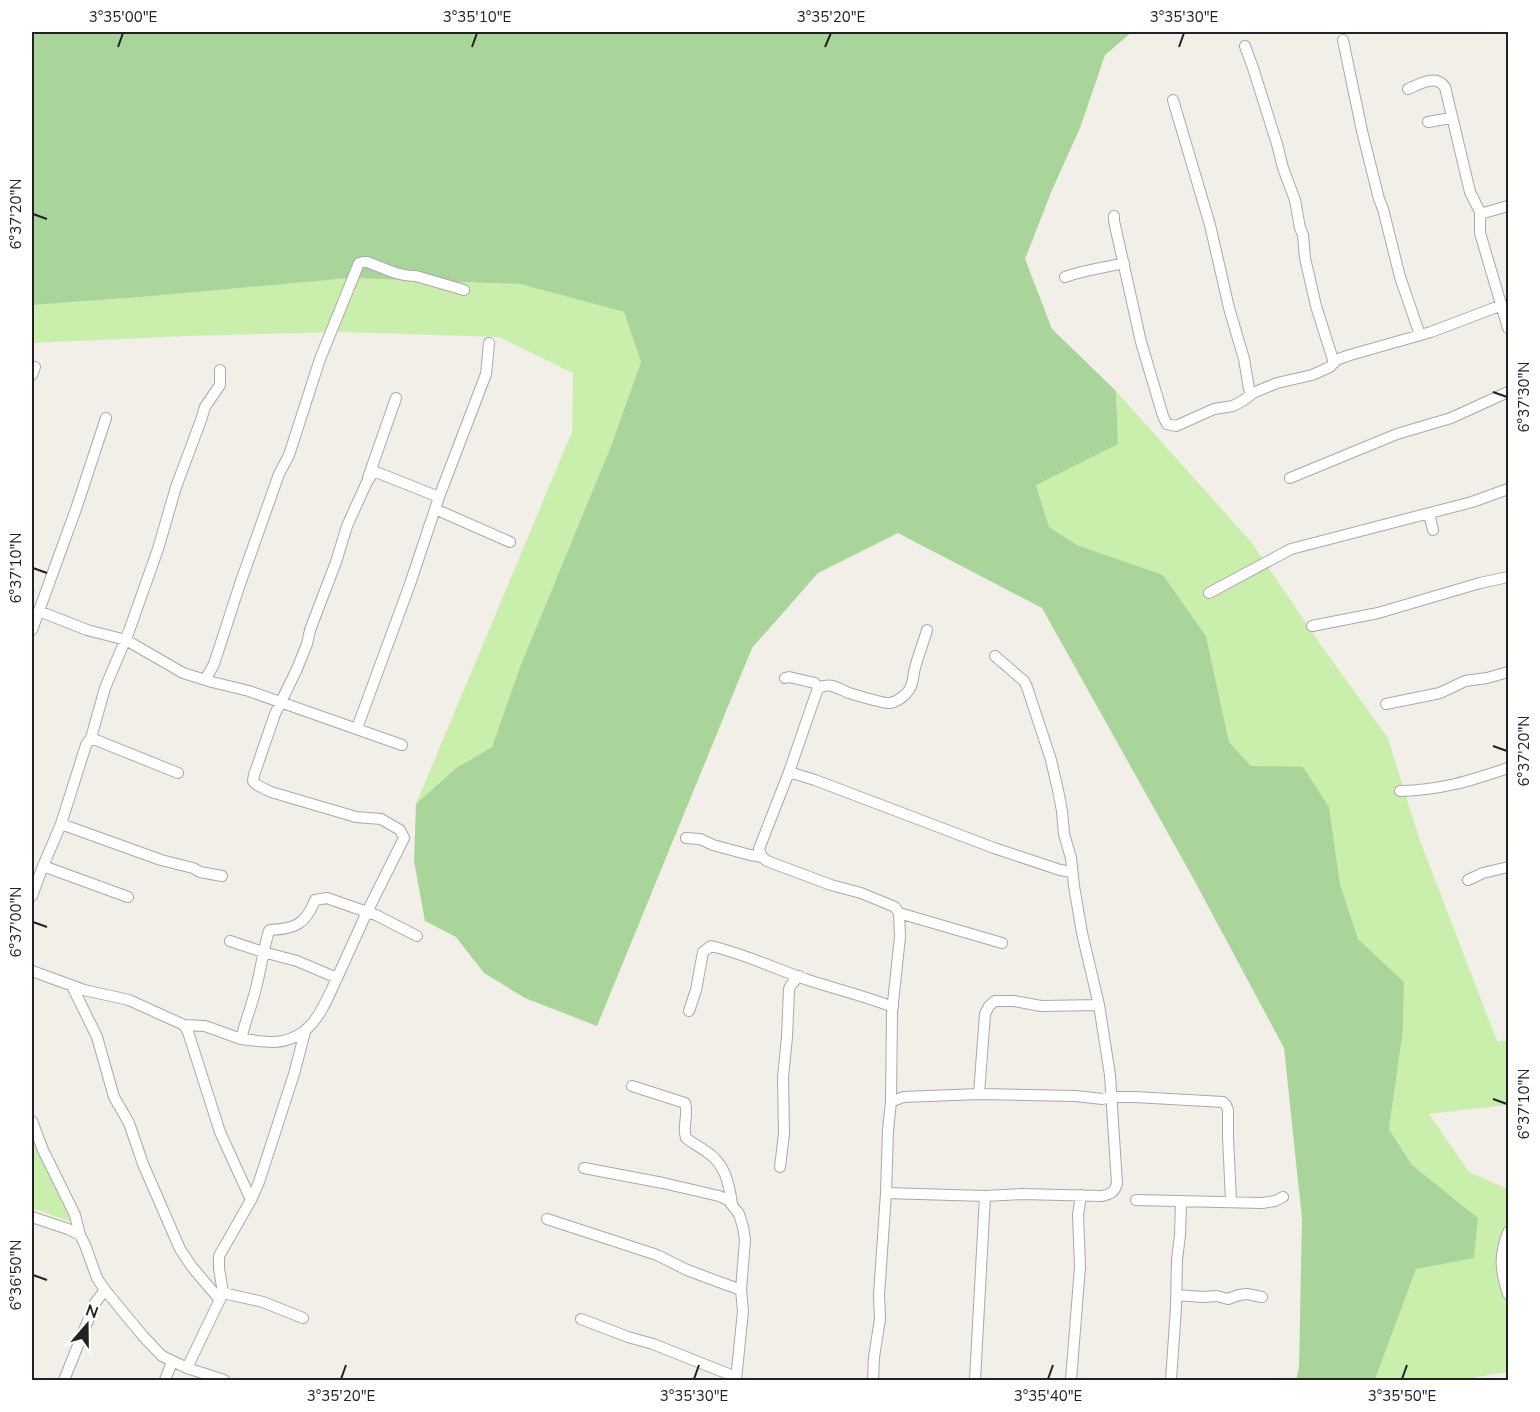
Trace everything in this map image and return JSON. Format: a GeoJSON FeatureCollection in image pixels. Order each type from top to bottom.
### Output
{"type":"FeatureCollection","features":[{"type":"Feature","properties":{"kind":"street"},"geometry":{"type":"LineString","coordinates":[[1343,40],[1379,200],[1400,278],[1420,335]]}},
{"type":"Feature","properties":{"kind":"street"},"geometry":{"type":"LineString","coordinates":[[1245,46],[1294,200],[1316,306],[1334,363]]}},
{"type":"Feature","properties":{"kind":"street"},"geometry":{"type":"LineString","coordinates":[[1408,89],[1425,81],[1438,80],[1445,87],[1470,192],[1480,214],[1480,233],[1509,328]]}},
{"type":"Feature","properties":{"kind":"street"},"geometry":{"type":"LineString","coordinates":[[1173,100],[1210,225],[1229,308],[1244,359],[1249,389],[1253,393]]}},
{"type":"Feature","properties":{"kind":"street"},"geometry":{"type":"LineString","coordinates":[[1428,122],[1451,118]]}},
{"type":"Feature","properties":{"kind":"street"},"geometry":{"type":"LineString","coordinates":[[1480,214],[1509,206]]}},
{"type":"Feature","properties":{"kind":"street"},"geometry":{"type":"LineString","coordinates":[[1114,216],[1141,342],[1167,424],[1176,426],[1214,409],[1233,406],[1253,393],[1276,383],[1312,375],[1330,367],[1336,360],[1420,335],[1502,304]]}},
{"type":"Feature","properties":{"kind":"street"},"geometry":{"type":"LineString","coordinates":[[205,680],[214,664],[279,474],[289,455],[320,359],[360,263],[367,262],[400,274],[416,276],[464,290]]}},
{"type":"Feature","properties":{"kind":"street"},"geometry":{"type":"LineString","coordinates":[[1065,277],[1082,271],[1124,263]]}},
{"type":"Feature","properties":{"kind":"street"},"geometry":{"type":"LineString","coordinates":[[357,728],[411,584],[439,497],[486,374],[489,343]]}},
{"type":"Feature","properties":{"kind":"street"},"geometry":{"type":"LineString","coordinates":[[32,896],[61,824],[86,745],[91,738],[105,688],[126,640],[205,407],[220,385],[220,370]]}},
{"type":"Feature","properties":{"kind":"street"},"geometry":{"type":"LineString","coordinates":[[1290,478],[1397,434],[1451,418],[1509,392]]}},
{"type":"Feature","properties":{"kind":"street"},"geometry":{"type":"LineString","coordinates":[[187,1368],[221,1296],[219,1256],[251,1200],[258,1182],[294,1074],[305,1032],[322,1009],[366,912],[404,837],[400,830],[381,819],[357,817],[271,792],[253,781],[275,714],[307,644],[347,526],[366,484],[396,399]]}},
{"type":"Feature","properties":{"kind":"street"},"geometry":{"type":"LineString","coordinates":[[32,630],[106,418]]}},
{"type":"Feature","properties":{"kind":"street"},"geometry":{"type":"LineString","coordinates":[[366,484],[376,472],[439,497]]}},
{"type":"Feature","properties":{"kind":"street"},"geometry":{"type":"LineString","coordinates":[[1209,593],[1291,549],[1412,516],[1429,514],[1509,489]]}},
{"type":"Feature","properties":{"kind":"street"},"geometry":{"type":"LineString","coordinates":[[435,509],[510,542]]}},
{"type":"Feature","properties":{"kind":"street"},"geometry":{"type":"LineString","coordinates":[[1429,514],[1433,530]]}},
{"type":"Feature","properties":{"kind":"street"},"geometry":{"type":"LineString","coordinates":[[1312,626],[1378,613],[1480,583],[1509,577]]}},
{"type":"Feature","properties":{"kind":"street"},"geometry":{"type":"LineString","coordinates":[[39,611],[87,630],[126,640],[183,673],[249,691],[402,745]]}},
{"type":"Feature","properties":{"kind":"street"},"geometry":{"type":"LineString","coordinates":[[818,688],[831,685],[883,702],[897,700],[909,690],[913,681],[927,630]]}},
{"type":"Feature","properties":{"kind":"street"},"geometry":{"type":"LineString","coordinates":[[886,1193],[1102,1196],[1111,1194],[1115,1190],[1117,1176],[1112,1097],[1106,1048],[1099,1005],[1082,933],[1058,790],[1051,760],[1027,687],[1024,681],[995,656]]}},
{"type":"Feature","properties":{"kind":"street"},"geometry":{"type":"LineString","coordinates":[[1386,704],[1440,693],[1466,681],[1509,672]]}},
{"type":"Feature","properties":{"kind":"street"},"geometry":{"type":"LineString","coordinates":[[785,678],[815,683],[818,688]]}},
{"type":"Feature","properties":{"kind":"street"},"geometry":{"type":"LineString","coordinates":[[762,857],[759,849],[818,688]]}},
{"type":"Feature","properties":{"kind":"street"},"geometry":{"type":"LineString","coordinates":[[91,738],[178,773]]}},
{"type":"Feature","properties":{"kind":"street"},"geometry":{"type":"LineString","coordinates":[[1400,791],[1459,784],[1509,768]]}},
{"type":"Feature","properties":{"kind":"street"},"geometry":{"type":"LineString","coordinates":[[789,772],[994,848],[1072,872]]}},
{"type":"Feature","properties":{"kind":"street"},"geometry":{"type":"LineString","coordinates":[[61,824],[162,860],[200,872],[222,876]]}},
{"type":"Feature","properties":{"kind":"street"},"geometry":{"type":"LineString","coordinates":[[686,838],[700,839],[762,857],[807,877],[861,893],[895,907],[899,914],[900,937],[893,1006],[891,1102],[879,1295],[880,1319],[873,1380]]}},
{"type":"Feature","properties":{"kind":"street"},"geometry":{"type":"LineString","coordinates":[[43,866],[128,897]]}},
{"type":"Feature","properties":{"kind":"street"},"geometry":{"type":"LineString","coordinates":[[1468,880],[1483,873],[1509,867]]}},
{"type":"Feature","properties":{"kind":"street"},"geometry":{"type":"LineString","coordinates":[[241,1039],[256,989],[269,931],[294,927],[301,923],[313,907],[315,900],[327,898],[376,915],[417,936]]}},
{"type":"Feature","properties":{"kind":"street"},"geometry":{"type":"LineString","coordinates":[[899,914],[1002,943]]}},
{"type":"Feature","properties":{"kind":"street"},"geometry":{"type":"LineString","coordinates":[[230,941],[297,961],[337,978]]}},
{"type":"Feature","properties":{"kind":"street"},"geometry":{"type":"LineString","coordinates":[[689,1011],[696,990],[703,952],[711,946],[893,1006]]}},
{"type":"Feature","properties":{"kind":"street"},"geometry":{"type":"LineString","coordinates":[[32,971],[72,986],[129,1000],[184,1025],[205,1026],[241,1039],[274,1042],[294,1038],[305,1032]]}},
{"type":"Feature","properties":{"kind":"street"},"geometry":{"type":"LineString","coordinates":[[780,1167],[784,1134],[783,1077],[789,988],[800,976]]}},
{"type":"Feature","properties":{"kind":"street"},"geometry":{"type":"LineString","coordinates":[[72,986],[97,1037],[114,1096],[129,1123],[143,1164],[180,1249],[192,1267],[221,1296],[263,1302],[303,1318]]}},
{"type":"Feature","properties":{"kind":"street"},"geometry":{"type":"LineString","coordinates":[[979,1094],[985,1014],[989,1006],[995,1002],[1014,1001],[1041,1006],[1099,1005]]}},
{"type":"Feature","properties":{"kind":"street"},"geometry":{"type":"LineString","coordinates":[[184,1025],[220,1132],[251,1200]]}},
{"type":"Feature","properties":{"kind":"street"},"geometry":{"type":"LineString","coordinates":[[632,1086],[685,1103],[687,1106],[684,1128],[686,1138],[709,1153],[723,1168],[732,1204]]}},
{"type":"Feature","properties":{"kind":"street"},"geometry":{"type":"LineString","coordinates":[[891,1102],[903,1097],[979,1094],[1223,1102],[1228,1110],[1231,1201]]}},
{"type":"Feature","properties":{"kind":"street"},"geometry":{"type":"LineString","coordinates":[[32,1121],[43,1150],[75,1215],[80,1235],[97,1278],[105,1290],[162,1356],[187,1368],[224,1380]]}},
{"type":"Feature","properties":{"kind":"street"},"geometry":{"type":"LineString","coordinates":[[581,1319],[653,1344],[736,1379],[743,1311],[741,1290],[744,1233],[739,1214],[732,1204],[719,1196],[584,1168]]}},
{"type":"Feature","properties":{"kind":"street"},"geometry":{"type":"LineString","coordinates":[[1071,1380],[1080,1267],[1078,1215],[1081,1195]]}},
{"type":"Feature","properties":{"kind":"street"},"geometry":{"type":"LineString","coordinates":[[975,1380],[985,1196]]}},
{"type":"Feature","properties":{"kind":"street"},"geometry":{"type":"LineString","coordinates":[[1136,1200],[1262,1203],[1283,1197]]}},
{"type":"Feature","properties":{"kind":"street"},"geometry":{"type":"LineString","coordinates":[[1171,1380],[1181,1201]]}},
{"type":"Feature","properties":{"kind":"street"},"geometry":{"type":"LineString","coordinates":[[32,1217],[80,1235]]}},
{"type":"Feature","properties":{"kind":"street"},"geometry":{"type":"LineString","coordinates":[[547,1219],[657,1255],[687,1270],[741,1290]]}},
{"type":"Feature","properties":{"kind":"street"},"geometry":{"type":"LineString","coordinates":[[1509,1232],[1501,1258],[1509,1294]]}},
{"type":"Feature","properties":{"kind":"street"},"geometry":{"type":"LineString","coordinates":[[64,1380],[95,1303],[105,1290]]}},
{"type":"Feature","properties":{"kind":"street"},"geometry":{"type":"LineString","coordinates":[[1177,1295],[1217,1296],[1228,1299],[1247,1294],[1262,1297]]}},
{"type":"Feature","properties":{"kind":"street"},"geometry":{"type":"LineString","coordinates":[[165,1380],[172,1362]]}},
{"type":"Feature","properties":{"kind":"green space"},"geometry":{"type":"Polygon","coordinates":[[[32,32],[1132,32],[1105,55],[1080,128],[1052,190],[1025,259],[1052,329],[1116,391],[1118,444],[1036,485],[1049,527],[1077,545],[1163,575],[1206,636],[1229,742],[1251,766],[1303,767],[1329,807],[1340,884],[1358,939],[1404,982],[1403,1030],[1389,1129],[1412,1165],[1478,1218],[1474,1258],[1416,1269],[1376,1377],[1377,1380],[1296,1380],[1299,1368],[1302,1219],[1284,1048],[1193,878],[1042,608],[898,533],[818,573],[752,648],[597,1026],[525,998],[484,973],[456,937],[425,921],[414,861],[416,804],[456,768],[492,747],[520,667],[611,446],[641,362],[624,312],[520,284],[349,278],[32,305],[32,32]]]}},
{"type":"Feature","properties":{"kind":"green space"},"geometry":{"type":"Polygon","coordinates":[[[348,278],[520,284],[624,312],[641,362],[611,446],[520,667],[492,747],[456,768],[416,804],[572,432],[573,373],[499,337],[342,332],[32,343],[32,305],[348,278]]]}},
{"type":"Feature","properties":{"kind":"green space"},"geometry":{"type":"Polygon","coordinates":[[[1116,391],[1252,543],[1320,644],[1388,738],[1419,838],[1497,1041],[1508,1041],[1508,1105],[1429,1114],[1469,1172],[1508,1189],[1508,1372],[1460,1380],[1377,1380],[1376,1378],[1416,1268],[1474,1258],[1478,1218],[1412,1165],[1389,1128],[1403,1030],[1404,982],[1358,939],[1340,884],[1329,807],[1251,766],[1229,742],[1206,636],[1163,575],[1077,545],[1049,527],[1036,484],[1118,444],[1116,391]]]}},
{"type":"Feature","properties":{"kind":"green space"},"geometry":{"type":"Polygon","coordinates":[[[32,1136],[71,1222],[32,1208],[32,1136]]]}}]}
